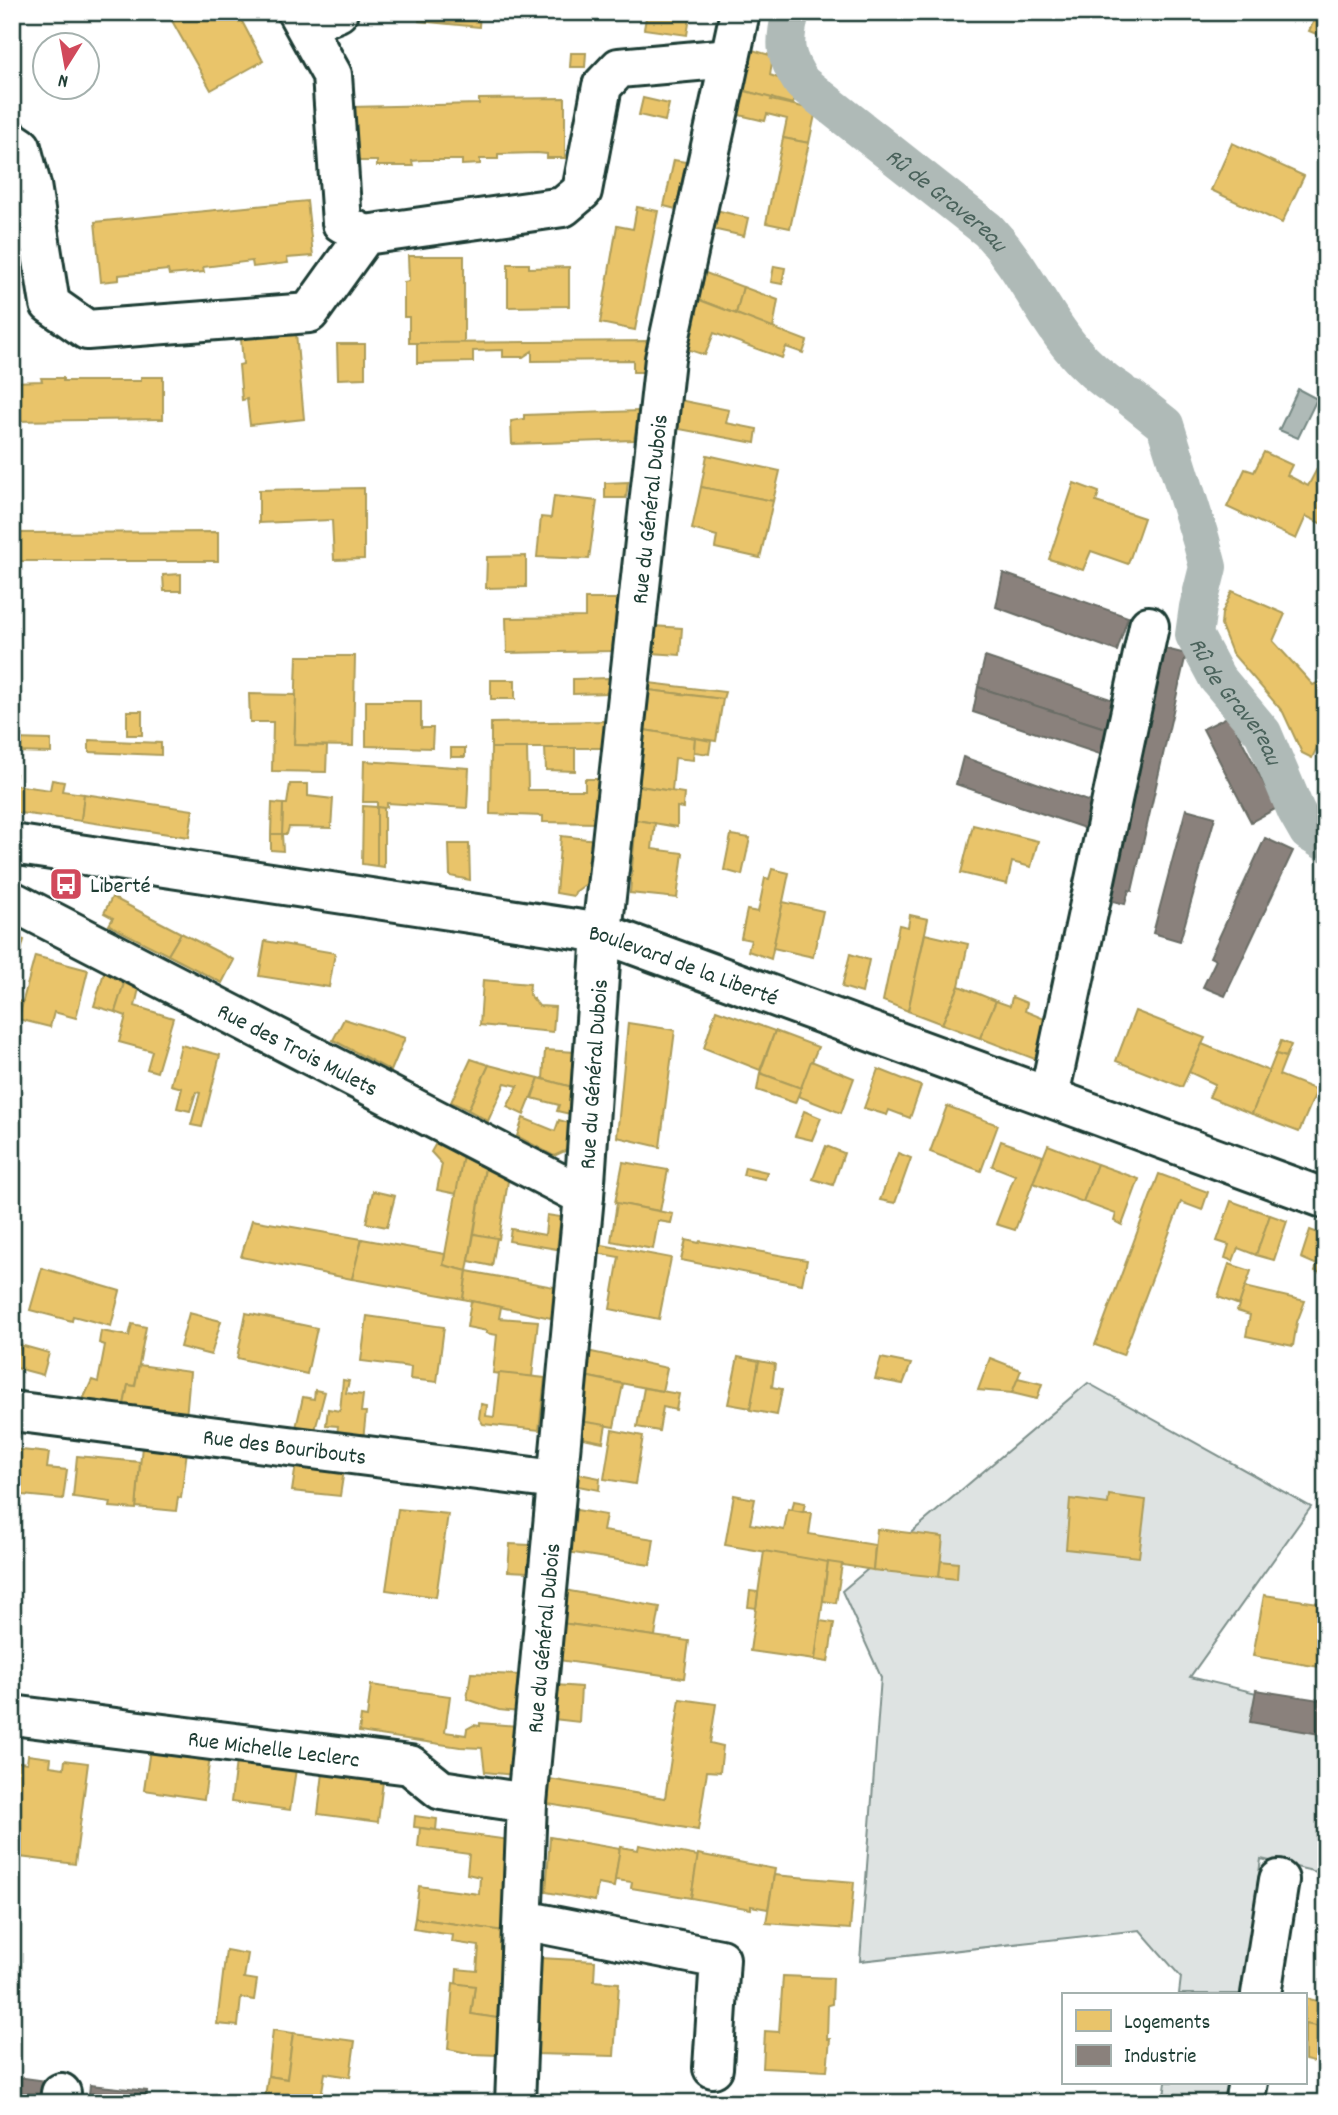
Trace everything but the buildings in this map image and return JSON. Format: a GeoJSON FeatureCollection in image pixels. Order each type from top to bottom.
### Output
{"type":"FeatureCollection","features":[{"type":"Feature","properties":{"kind":"street","name":"Rue du Général Dubois"},"geometry":{"type":"LineString","coordinates":[[515,2103],[527,1803],[584,1196],[602,933],[665,359],[740,12]]}},
{"type":"Feature","properties":{"kind":"street"},"geometry":{"type":"LineString","coordinates":[[313,17],[332,75],[342,223],[365,235],[563,207],[582,191],[602,86],[619,68],[730,58]]}},
{"type":"Feature","properties":{"kind":"street"},"geometry":{"type":"LineString","coordinates":[[12,141],[21,147],[31,185],[50,304],[87,330],[309,313],[365,235]]}},
{"type":"Feature","properties":{"kind":"street"},"geometry":{"type":"LineString","coordinates":[[1049,1096],[1149,626]]}},
{"type":"Feature","properties":{"kind":"street","name":"Boulevard de la Liberté"},"geometry":{"type":"LineString","coordinates":[[12,845],[602,933],[1326,1199]]}},
{"type":"Feature","properties":{"kind":"street","name":"Rue des Trois Mulets"},"geometry":{"type":"LineString","coordinates":[[12,901],[584,1196]]}},
{"type":"Feature","properties":{"kind":"street","name":"Rue des Bouribouts"},"geometry":{"type":"LineString","coordinates":[[12,1412],[556,1480]]}},
{"type":"Feature","properties":{"kind":"street","name":"Rue Michelle Leclerc"},"geometry":{"type":"LineString","coordinates":[[12,1715],[410,1765],[441,1790],[527,1803]]}},
{"type":"Feature","properties":{"kind":"street"},"geometry":{"type":"LineString","coordinates":[[1261,1993],[1279,1880]]}},
{"type":"Feature","properties":{"kind":"street"},"geometry":{"type":"LineString","coordinates":[[523,1920],[720,1959],[713,2068]]}},
{"type":"Feature","properties":{"kind":"street"},"geometry":{"type":"LineString","coordinates":[[1244,2103],[1248,2084]]}},
{"type":"Feature","properties":{"kind":"shaded area"},"geometry":{"type":"Polygon","coordinates":[[[1298,389],[1317,399],[1298,438],[1279,430],[1298,389]]]}},
{"type":"Feature","properties":{"kind":"shaded area"},"geometry":{"type":"Polygon","coordinates":[[[1088,1383],[1311,1507],[1190,1677],[1326,1710],[1326,1874],[1261,1859],[1242,1993],[1179,1993],[1181,1977],[1140,1930],[860,1961],[881,1677],[842,1591],[1088,1383]]]}},
{"type":"Feature","properties":{"kind":"shaded area"},"geometry":{"type":"Polygon","coordinates":[[[1166,2084],[1229,2084],[1226,2103],[1163,2103],[1166,2084]]]}},
{"type":"Feature","properties":{"kind":"waterway","name":"Rû de Gravereau"},"geometry":{"type":"LineString","coordinates":[[791,12],[787,49],[802,83],[988,230],[1006,251],[1078,356],[1120,391]]}},
{"type":"Feature","properties":{"kind":"waterway","name":"Rû de Gravereau"},"geometry":{"type":"LineString","coordinates":[[1131,398],[1165,425],[1201,540],[1208,567],[1194,635],[1217,678],[1263,733],[1296,811],[1308,832],[1326,843]]}},
{"type":"Feature","properties":{"kind":"place","name":"Liberté"},"geometry":{"type":"Point","coordinates":[66,884]}}]}
